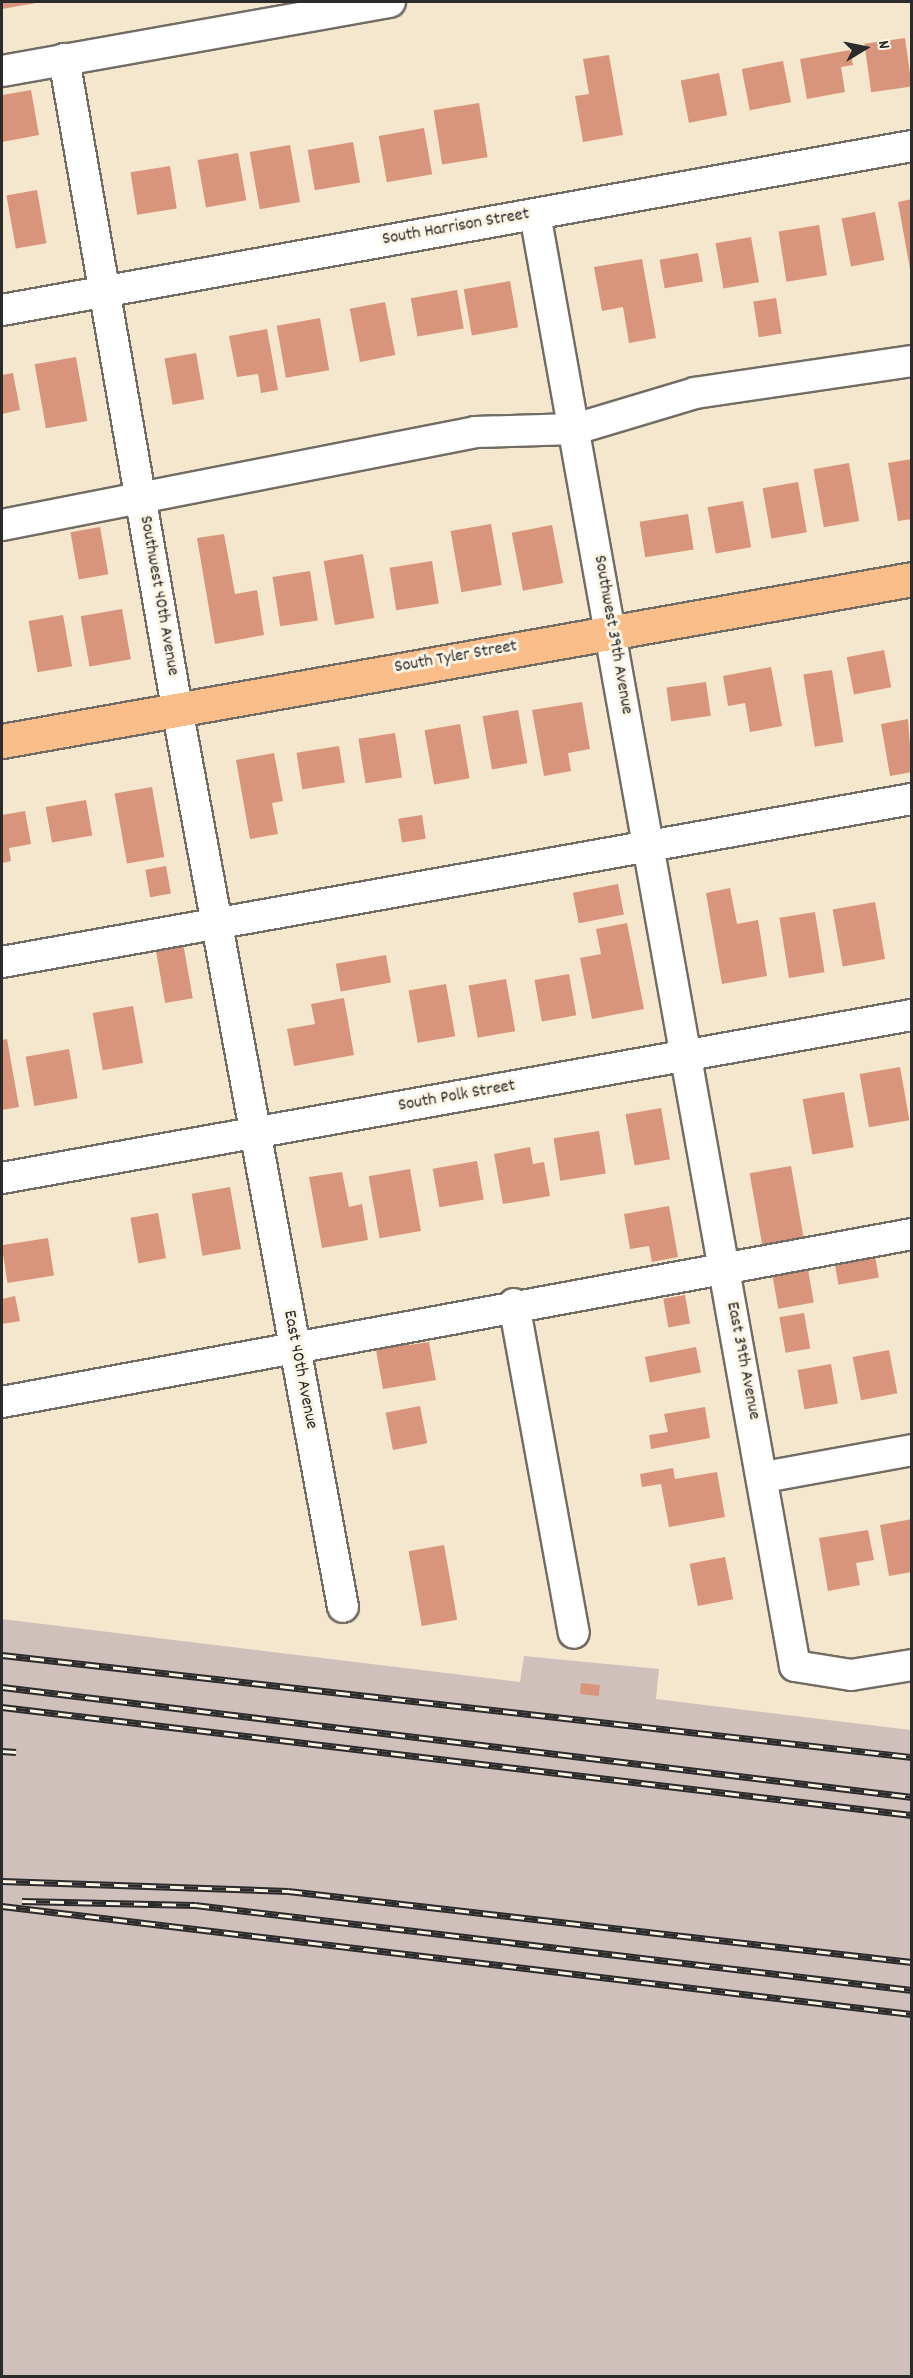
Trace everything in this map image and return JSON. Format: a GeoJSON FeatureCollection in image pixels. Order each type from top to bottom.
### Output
{"type":"FeatureCollection","features":[{"type":"Feature","properties":{"kind":"main road","name":"South Tyler Street"},"geometry":{"type":"LineString","coordinates":[[2,741],[612,630],[912,579]]}},
{"type":"Feature","properties":{"kind":"street"},"geometry":{"type":"LineString","coordinates":[[2,71],[390,2]]}},
{"type":"Feature","properties":{"kind":"street","name":"Southwest 40th Avenue"},"geometry":{"type":"LineString","coordinates":[[64,59],[177,708],[255,1132]]}},
{"type":"Feature","properties":{"kind":"street","name":"South Harrison Street"},"geometry":{"type":"LineString","coordinates":[[2,310],[912,146]]}},
{"type":"Feature","properties":{"kind":"street","name":"Southwest 39th Avenue"},"geometry":{"type":"LineString","coordinates":[[536,214],[612,630],[685,1056]]}},
{"type":"Feature","properties":{"kind":"street"},"geometry":{"type":"LineString","coordinates":[[2,525],[475,432],[575,429],[695,393],[912,361]]}},
{"type":"Feature","properties":{"kind":"street"},"geometry":{"type":"LineString","coordinates":[[2,962],[912,798]]}},
{"type":"Feature","properties":{"kind":"street","name":"South Polk Street"},"geometry":{"type":"LineString","coordinates":[[2,1178],[912,1015]]}},
{"type":"Feature","properties":{"kind":"street","name":"East 39th Avenue"},"geometry":{"type":"LineString","coordinates":[[685,1056],[764,1477],[795,1666],[851,1675],[912,1665]]}},
{"type":"Feature","properties":{"kind":"street","name":"East 40th Avenue"},"geometry":{"type":"LineString","coordinates":[[255,1132],[343,1607]]}},
{"type":"Feature","properties":{"kind":"street"},"geometry":{"type":"LineString","coordinates":[[2,1402],[514,1304],[912,1234]]}},
{"type":"Feature","properties":{"kind":"street"},"geometry":{"type":"LineString","coordinates":[[514,1304],[574,1633]]}},
{"type":"Feature","properties":{"kind":"street"},"geometry":{"type":"LineString","coordinates":[[764,1477],[912,1450]]}},
{"type":"Feature","properties":{"kind":"shaded area"},"geometry":{"type":"Polygon","coordinates":[[[2,1619],[520,1682],[524,1656],[659,1669],[656,1699],[911,1730],[911,2376],[2,2376],[2,1619]]]}},
{"type":"Feature","properties":{"kind":"building"},"geometry":{"type":"Polygon","coordinates":[[[2,2],[35,2],[36,3],[2,9],[2,2]]]}},
{"type":"Feature","properties":{"kind":"building"},"geometry":{"type":"Polygon","coordinates":[[[905,38],[912,87],[871,92],[864,44],[905,38]]]}},
{"type":"Feature","properties":{"kind":"building"},"geometry":{"type":"Polygon","coordinates":[[[850,50],[853,65],[841,67],[845,92],[807,99],[800,59],[850,50]]]}},
{"type":"Feature","properties":{"kind":"building"},"geometry":{"type":"Polygon","coordinates":[[[609,55],[623,135],[583,142],[575,96],[589,94],[583,59],[609,55]]]}},
{"type":"Feature","properties":{"kind":"building"},"geometry":{"type":"Polygon","coordinates":[[[783,61],[791,102],[750,110],[742,69],[783,61]]]}},
{"type":"Feature","properties":{"kind":"building"},"geometry":{"type":"Polygon","coordinates":[[[719,73],[727,115],[689,123],[681,80],[719,73]]]}},
{"type":"Feature","properties":{"kind":"building"},"geometry":{"type":"Polygon","coordinates":[[[31,90],[39,135],[2,142],[2,95],[31,90]]]}},
{"type":"Feature","properties":{"kind":"building"},"geometry":{"type":"Polygon","coordinates":[[[479,103],[488,157],[442,165],[434,110],[479,103]]]}},
{"type":"Feature","properties":{"kind":"building"},"geometry":{"type":"Polygon","coordinates":[[[424,128],[432,174],[387,182],[379,136],[424,128]]]}},
{"type":"Feature","properties":{"kind":"building"},"geometry":{"type":"Polygon","coordinates":[[[353,142],[360,182],[315,190],[308,150],[353,142]]]}},
{"type":"Feature","properties":{"kind":"building"},"geometry":{"type":"Polygon","coordinates":[[[290,145],[300,202],[260,209],[250,152],[290,145]]]}},
{"type":"Feature","properties":{"kind":"building"},"geometry":{"type":"Polygon","coordinates":[[[238,153],[246,200],[206,207],[198,160],[238,153]]]}},
{"type":"Feature","properties":{"kind":"building"},"geometry":{"type":"Polygon","coordinates":[[[170,166],[177,208],[137,215],[130,172],[170,166]]]}},
{"type":"Feature","properties":{"kind":"building"},"geometry":{"type":"Polygon","coordinates":[[[37,190],[46,243],[16,249],[6,195],[37,190]]]}},
{"type":"Feature","properties":{"kind":"building"},"geometry":{"type":"Polygon","coordinates":[[[912,199],[912,269],[910,269],[898,202],[912,199]]]}},
{"type":"Feature","properties":{"kind":"building"},"geometry":{"type":"Polygon","coordinates":[[[875,212],[884,260],[851,267],[842,218],[875,212]]]}},
{"type":"Feature","properties":{"kind":"building"},"geometry":{"type":"Polygon","coordinates":[[[819,225],[827,275],[786,282],[779,231],[819,225]]]}},
{"type":"Feature","properties":{"kind":"building"},"geometry":{"type":"Polygon","coordinates":[[[751,237],[759,282],[724,289],[716,243],[751,237]]]}},
{"type":"Feature","properties":{"kind":"building"},"geometry":{"type":"Polygon","coordinates":[[[698,253],[703,282],[665,288],[660,260],[698,253]]]}},
{"type":"Feature","properties":{"kind":"building"},"geometry":{"type":"Polygon","coordinates":[[[642,259],[656,338],[629,343],[623,307],[602,311],[594,267],[642,259]]]}},
{"type":"Feature","properties":{"kind":"building"},"geometry":{"type":"Polygon","coordinates":[[[510,281],[518,327],[472,335],[464,289],[510,281]]]}},
{"type":"Feature","properties":{"kind":"building"},"geometry":{"type":"Polygon","coordinates":[[[457,290],[464,328],[417,337],[411,298],[457,290]]]}},
{"type":"Feature","properties":{"kind":"building"},"geometry":{"type":"Polygon","coordinates":[[[776,298],[782,334],[759,337],[753,302],[776,298]]]}},
{"type":"Feature","properties":{"kind":"building"},"geometry":{"type":"Polygon","coordinates":[[[385,302],[395,355],[360,362],[350,309],[385,302]]]}},
{"type":"Feature","properties":{"kind":"building"},"geometry":{"type":"Polygon","coordinates":[[[320,318],[329,370],[286,378],[277,326],[320,318]]]}},
{"type":"Feature","properties":{"kind":"building"},"geometry":{"type":"Polygon","coordinates":[[[267,329],[278,390],[261,393],[258,374],[237,377],[229,336],[267,329]]]}},
{"type":"Feature","properties":{"kind":"building"},"geometry":{"type":"Polygon","coordinates":[[[196,353],[204,399],[173,405],[164,359],[196,353]]]}},
{"type":"Feature","properties":{"kind":"building"},"geometry":{"type":"Polygon","coordinates":[[[76,357],[87,421],[46,428],[35,364],[76,357]]]}},
{"type":"Feature","properties":{"kind":"building"},"geometry":{"type":"Polygon","coordinates":[[[13,373],[20,410],[2,414],[2,375],[13,373]]]}},
{"type":"Feature","properties":{"kind":"building"},"geometry":{"type":"Polygon","coordinates":[[[912,459],[912,519],[898,521],[888,463],[912,459]]]}},
{"type":"Feature","properties":{"kind":"building"},"geometry":{"type":"Polygon","coordinates":[[[849,463],[859,521],[824,527],[814,469],[849,463]]]}},
{"type":"Feature","properties":{"kind":"building"},"geometry":{"type":"Polygon","coordinates":[[[798,482],[807,532],[771,538],[763,488],[798,482]]]}},
{"type":"Feature","properties":{"kind":"building"},"geometry":{"type":"Polygon","coordinates":[[[743,501],[751,547],[716,554],[708,507],[743,501]]]}},
{"type":"Feature","properties":{"kind":"building"},"geometry":{"type":"Polygon","coordinates":[[[688,514],[694,550],[645,557],[640,522],[688,514]]]}},
{"type":"Feature","properties":{"kind":"building"},"geometry":{"type":"Polygon","coordinates":[[[491,524],[502,585],[461,592],[451,531],[491,524]]]}},
{"type":"Feature","properties":{"kind":"building"},"geometry":{"type":"Polygon","coordinates":[[[552,525],[563,583],[523,591],[512,533],[552,525]]]}},
{"type":"Feature","properties":{"kind":"building"},"geometry":{"type":"Polygon","coordinates":[[[100,527],[108,574],[79,579],[70,532],[100,527]]]}},
{"type":"Feature","properties":{"kind":"building"},"geometry":{"type":"Polygon","coordinates":[[[224,534],[235,594],[257,590],[264,635],[215,644],[197,538],[224,534]]]}},
{"type":"Feature","properties":{"kind":"building"},"geometry":{"type":"Polygon","coordinates":[[[363,554],[374,618],[335,625],[324,561],[363,554]]]}},
{"type":"Feature","properties":{"kind":"building"},"geometry":{"type":"Polygon","coordinates":[[[432,561],[439,603],[396,610],[390,568],[432,561]]]}},
{"type":"Feature","properties":{"kind":"building"},"geometry":{"type":"Polygon","coordinates":[[[310,571],[318,620],[280,626],[272,577],[310,571]]]}},
{"type":"Feature","properties":{"kind":"building"},"geometry":{"type":"Polygon","coordinates":[[[122,609],[131,659],[89,667],[81,616],[122,609]]]}},
{"type":"Feature","properties":{"kind":"building"},"geometry":{"type":"Polygon","coordinates":[[[63,615],[72,666],[38,672],[29,621],[63,615]]]}},
{"type":"Feature","properties":{"kind":"building"},"geometry":{"type":"Polygon","coordinates":[[[884,650],[891,687],[854,695],[847,657],[884,650]]]}},
{"type":"Feature","properties":{"kind":"building"},"geometry":{"type":"Polygon","coordinates":[[[771,667],[782,726],[750,732],[745,703],[728,706],[723,676],[771,667]]]}},
{"type":"Feature","properties":{"kind":"building"},"geometry":{"type":"Polygon","coordinates":[[[832,670],[843,742],[815,747],[803,675],[832,670]]]}},
{"type":"Feature","properties":{"kind":"building"},"geometry":{"type":"Polygon","coordinates":[[[706,682],[711,716],[671,721],[666,688],[706,682]]]}},
{"type":"Feature","properties":{"kind":"building"},"geometry":{"type":"Polygon","coordinates":[[[582,702],[590,749],[568,753],[571,771],[544,776],[532,710],[582,702]]]}},
{"type":"Feature","properties":{"kind":"building"},"geometry":{"type":"Polygon","coordinates":[[[518,710],[527,763],[492,769],[483,716],[518,710]]]}},
{"type":"Feature","properties":{"kind":"building"},"geometry":{"type":"Polygon","coordinates":[[[908,719],[912,772],[890,776],[881,724],[908,719]]]}},
{"type":"Feature","properties":{"kind":"building"},"geometry":{"type":"Polygon","coordinates":[[[460,724],[470,778],[434,784],[425,730],[460,724]]]}},
{"type":"Feature","properties":{"kind":"building"},"geometry":{"type":"Polygon","coordinates":[[[395,733],[402,777],[365,783],[358,739],[395,733]]]}},
{"type":"Feature","properties":{"kind":"building"},"geometry":{"type":"Polygon","coordinates":[[[339,746],[345,783],[302,789],[297,753],[339,746]]]}},
{"type":"Feature","properties":{"kind":"building"},"geometry":{"type":"Polygon","coordinates":[[[274,753],[283,801],[272,803],[278,834],[250,839],[236,760],[274,753]]]}},
{"type":"Feature","properties":{"kind":"building"},"geometry":{"type":"Polygon","coordinates":[[[152,787],[164,857],[127,864],[115,794],[152,787]]]}},
{"type":"Feature","properties":{"kind":"building"},"geometry":{"type":"Polygon","coordinates":[[[86,800],[92,835],[52,843],[46,807],[86,800]]]}},
{"type":"Feature","properties":{"kind":"building"},"geometry":{"type":"Polygon","coordinates":[[[25,811],[31,844],[9,848],[11,861],[2,863],[2,815],[25,811]]]}},
{"type":"Feature","properties":{"kind":"building"},"geometry":{"type":"Polygon","coordinates":[[[422,815],[426,839],[402,842],[398,819],[422,815]]]}},
{"type":"Feature","properties":{"kind":"building"},"geometry":{"type":"Polygon","coordinates":[[[166,866],[171,894],[150,897],[145,870],[166,866]]]}},
{"type":"Feature","properties":{"kind":"building"},"geometry":{"type":"Polygon","coordinates":[[[618,884],[624,914],[579,923],[573,893],[618,884]]]}},
{"type":"Feature","properties":{"kind":"building"},"geometry":{"type":"Polygon","coordinates":[[[730,888],[737,924],[758,920],[767,976],[722,984],[706,893],[730,888]]]}},
{"type":"Feature","properties":{"kind":"building"},"geometry":{"type":"Polygon","coordinates":[[[875,902],[885,959],[843,967],[833,909],[875,902]]]}},
{"type":"Feature","properties":{"kind":"building"},"geometry":{"type":"Polygon","coordinates":[[[815,912],[825,972],[789,978],[779,918],[815,912]]]}},
{"type":"Feature","properties":{"kind":"building"},"geometry":{"type":"Polygon","coordinates":[[[627,923],[644,1009],[592,1019],[580,958],[601,954],[596,929],[627,923]]]}},
{"type":"Feature","properties":{"kind":"building"},"geometry":{"type":"Polygon","coordinates":[[[183,943],[193,998],[165,1003],[155,948],[183,943]]]}},
{"type":"Feature","properties":{"kind":"building"},"geometry":{"type":"Polygon","coordinates":[[[386,955],[391,983],[341,991],[336,964],[386,955]]]}},
{"type":"Feature","properties":{"kind":"building"},"geometry":{"type":"Polygon","coordinates":[[[569,974],[576,1015],[542,1021],[535,980],[569,974]]]}},
{"type":"Feature","properties":{"kind":"building"},"geometry":{"type":"Polygon","coordinates":[[[506,979],[515,1031],[478,1038],[469,986],[506,979]]]}},
{"type":"Feature","properties":{"kind":"building"},"geometry":{"type":"Polygon","coordinates":[[[446,984],[455,1036],[418,1043],[409,991],[446,984]]]}},
{"type":"Feature","properties":{"kind":"building"},"geometry":{"type":"Polygon","coordinates":[[[344,998],[354,1055],[294,1066],[287,1029],[315,1024],[311,1004],[344,998]]]}},
{"type":"Feature","properties":{"kind":"building"},"geometry":{"type":"Polygon","coordinates":[[[133,1006],[143,1063],[103,1070],[93,1013],[133,1006]]]}},
{"type":"Feature","properties":{"kind":"building"},"geometry":{"type":"Polygon","coordinates":[[[7,1039],[19,1107],[2,1110],[2,1040],[7,1039]]]}},
{"type":"Feature","properties":{"kind":"building"},"geometry":{"type":"Polygon","coordinates":[[[69,1049],[78,1098],[34,1106],[26,1057],[69,1049]]]}},
{"type":"Feature","properties":{"kind":"building"},"geometry":{"type":"Polygon","coordinates":[[[900,1067],[909,1120],[869,1127],[860,1074],[900,1067]]]}},
{"type":"Feature","properties":{"kind":"building"},"geometry":{"type":"Polygon","coordinates":[[[844,1092],[854,1147],[812,1154],[803,1099],[844,1092]]]}},
{"type":"Feature","properties":{"kind":"building"},"geometry":{"type":"Polygon","coordinates":[[[661,1108],[670,1159],[635,1165],[626,1114],[661,1108]]]}},
{"type":"Feature","properties":{"kind":"building"},"geometry":{"type":"Polygon","coordinates":[[[599,1131],[606,1173],[560,1181],[554,1138],[599,1131]]]}},
{"type":"Feature","properties":{"kind":"building"},"geometry":{"type":"Polygon","coordinates":[[[530,1147],[533,1164],[544,1162],[550,1196],[503,1204],[494,1154],[530,1147]]]}},
{"type":"Feature","properties":{"kind":"building"},"geometry":{"type":"Polygon","coordinates":[[[477,1161],[484,1199],[439,1207],[433,1169],[477,1161]]]}},
{"type":"Feature","properties":{"kind":"building"},"geometry":{"type":"Polygon","coordinates":[[[791,1166],[804,1239],[762,1246],[750,1173],[791,1166]]]}},
{"type":"Feature","properties":{"kind":"building"},"geometry":{"type":"Polygon","coordinates":[[[410,1169],[421,1231],[380,1238],[369,1176],[410,1169]]]}},
{"type":"Feature","properties":{"kind":"building"},"geometry":{"type":"Polygon","coordinates":[[[342,1172],[349,1207],[362,1204],[368,1240],[322,1248],[309,1177],[342,1172]]]}},
{"type":"Feature","properties":{"kind":"building"},"geometry":{"type":"Polygon","coordinates":[[[230,1187],[241,1249],[203,1256],[192,1194],[230,1187]]]}},
{"type":"Feature","properties":{"kind":"building"},"geometry":{"type":"Polygon","coordinates":[[[669,1206],[678,1257],[652,1262],[649,1246],[630,1249],[624,1214],[669,1206]]]}},
{"type":"Feature","properties":{"kind":"building"},"geometry":{"type":"Polygon","coordinates":[[[158,1213],[166,1258],[138,1263],[130,1218],[158,1213]]]}},
{"type":"Feature","properties":{"kind":"building"},"geometry":{"type":"Polygon","coordinates":[[[48,1238],[54,1276],[8,1283],[2,1245],[48,1238]]]}},
{"type":"Feature","properties":{"kind":"building"},"geometry":{"type":"Polygon","coordinates":[[[874,1250],[879,1278],[838,1285],[834,1257],[874,1250]]]}},
{"type":"Feature","properties":{"kind":"building"},"geometry":{"type":"Polygon","coordinates":[[[807,1264],[814,1302],[778,1309],[772,1270],[807,1264]]]}},
{"type":"Feature","properties":{"kind":"building"},"geometry":{"type":"Polygon","coordinates":[[[685,1295],[690,1324],[668,1327],[663,1299],[685,1295]]]}},
{"type":"Feature","properties":{"kind":"building"},"geometry":{"type":"Polygon","coordinates":[[[15,1296],[20,1321],[2,1324],[2,1299],[15,1296]]]}},
{"type":"Feature","properties":{"kind":"building"},"geometry":{"type":"Polygon","coordinates":[[[804,1313],[810,1348],[786,1353],[779,1317],[804,1313]]]}},
{"type":"Feature","properties":{"kind":"building"},"geometry":{"type":"Polygon","coordinates":[[[407,1334],[409,1345],[429,1342],[436,1380],[383,1389],[374,1339],[407,1334]]]}},
{"type":"Feature","properties":{"kind":"building"},"geometry":{"type":"Polygon","coordinates":[[[696,1347],[701,1373],[650,1382],[645,1357],[696,1347]]]}},
{"type":"Feature","properties":{"kind":"building"},"geometry":{"type":"Polygon","coordinates":[[[889,1350],[897,1393],[861,1400],[853,1357],[889,1350]]]}},
{"type":"Feature","properties":{"kind":"building"},"geometry":{"type":"Polygon","coordinates":[[[831,1364],[838,1403],[804,1409],[798,1370],[831,1364]]]}},
{"type":"Feature","properties":{"kind":"building"},"geometry":{"type":"Polygon","coordinates":[[[420,1406],[427,1443],[393,1450],[386,1413],[420,1406]]]}},
{"type":"Feature","properties":{"kind":"building"},"geometry":{"type":"Polygon","coordinates":[[[705,1407],[710,1438],[651,1449],[649,1435],[668,1432],[664,1414],[705,1407]]]}},
{"type":"Feature","properties":{"kind":"building"},"geometry":{"type":"Polygon","coordinates":[[[673,1468],[675,1479],[717,1472],[725,1517],[669,1527],[661,1484],[642,1487],[640,1474],[673,1468]]]}},
{"type":"Feature","properties":{"kind":"building"},"geometry":{"type":"Polygon","coordinates":[[[912,1519],[912,1572],[889,1576],[880,1525],[912,1519]]]}},
{"type":"Feature","properties":{"kind":"building"},"geometry":{"type":"Polygon","coordinates":[[[868,1530],[874,1560],[856,1563],[860,1585],[828,1591],[819,1538],[868,1530]]]}},
{"type":"Feature","properties":{"kind":"building"},"geometry":{"type":"Polygon","coordinates":[[[444,1545],[457,1620],[422,1626],[409,1551],[444,1545]]]}},
{"type":"Feature","properties":{"kind":"building"},"geometry":{"type":"Polygon","coordinates":[[[725,1557],[733,1599],[698,1606],[690,1564],[725,1557]]]}},
{"type":"Feature","properties":{"kind":"building"},"geometry":{"type":"Polygon","coordinates":[[[581,1683],[600,1685],[599,1696],[580,1694],[581,1683]]]}},
{"type":"Feature","properties":{"kind":"railway"},"geometry":{"type":"LineString","coordinates":[[2,1655],[912,1757]]}},
{"type":"Feature","properties":{"kind":"railway"},"geometry":{"type":"LineString","coordinates":[[2,1687],[912,1797]]}},
{"type":"Feature","properties":{"kind":"railway"},"geometry":{"type":"LineString","coordinates":[[2,1707],[912,1815]]}},
{"type":"Feature","properties":{"kind":"railway"},"geometry":{"type":"LineString","coordinates":[[2,1751],[16,1752]]}},
{"type":"Feature","properties":{"kind":"railway"},"geometry":{"type":"LineString","coordinates":[[2,1881],[288,1891],[912,1962]]}},
{"type":"Feature","properties":{"kind":"railway"},"geometry":{"type":"LineString","coordinates":[[22,1901],[195,1905],[912,1990]]}},
{"type":"Feature","properties":{"kind":"railway"},"geometry":{"type":"LineString","coordinates":[[2,1906],[912,2014]]}}]}
